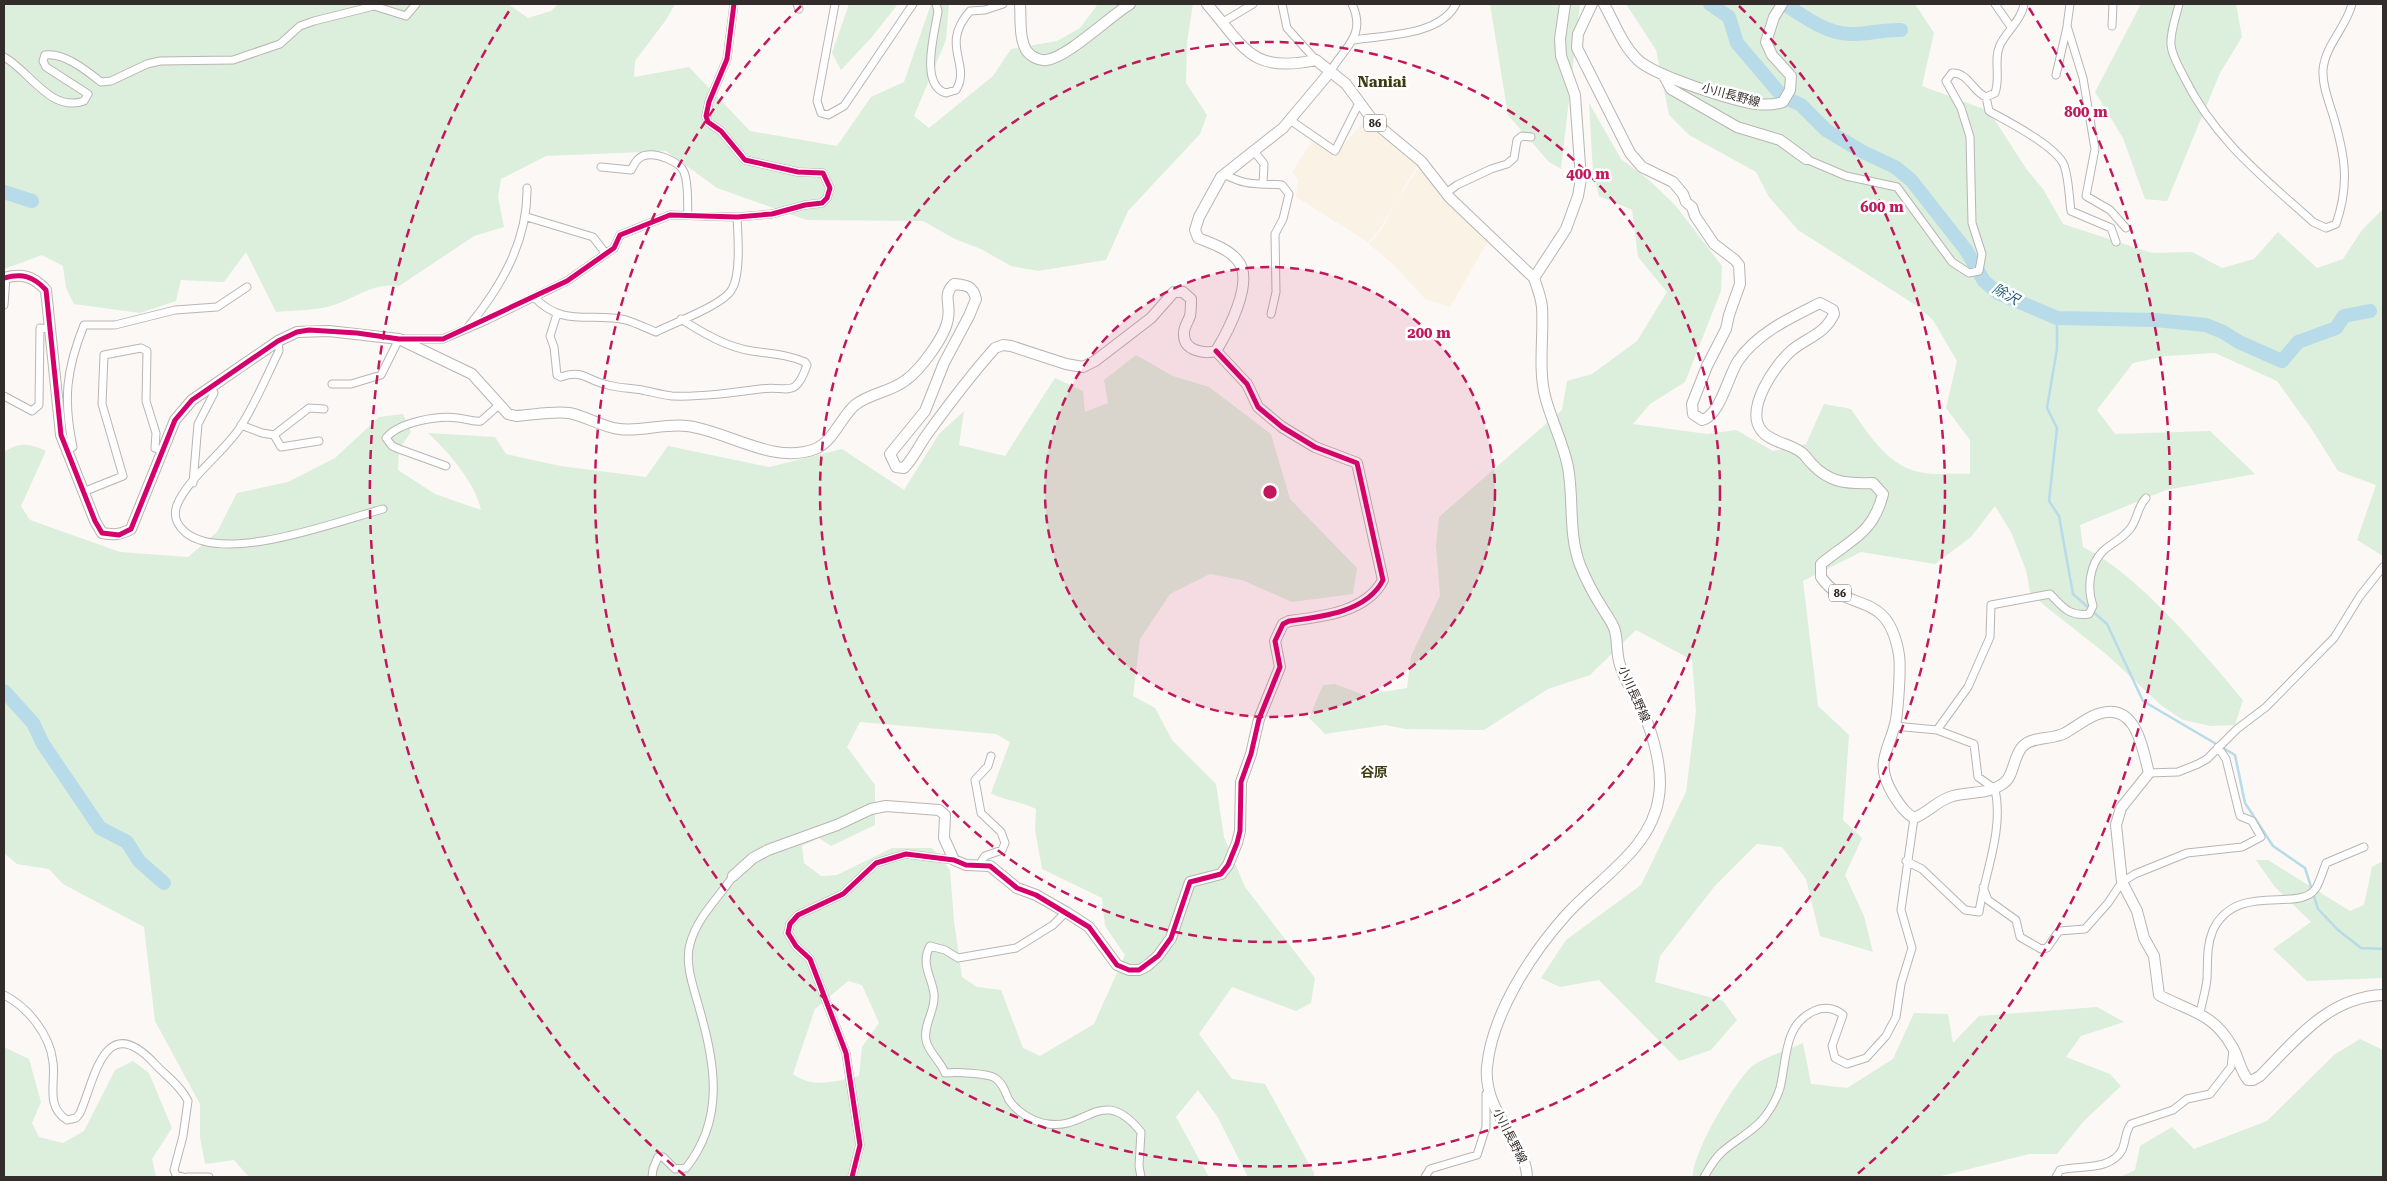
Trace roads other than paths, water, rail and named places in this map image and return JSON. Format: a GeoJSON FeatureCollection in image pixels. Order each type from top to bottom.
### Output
{"type":"FeatureCollection","features":[{"type":"Feature","properties":{"kind":"main road"},"geometry":{"type":"LineString","coordinates":[[1020,4],[1021,30],[1025,49],[1038,59],[1046,60],[1062,54],[1130,4]]}},
{"type":"Feature","properties":{"kind":"main road"},"geometry":{"type":"LineString","coordinates":[[1207,4],[1254,57],[1271,64],[1298,64],[1316,60]]}},
{"type":"Feature","properties":{"kind":"main road"},"geometry":{"type":"LineString","coordinates":[[1534,278],[1566,228],[1582,179],[1574,95],[1561,56],[1560,39],[1565,4]]}},
{"type":"Feature","properties":{"kind":"main road","name":"86"},"geometry":{"type":"LineString","coordinates":[[1592,4],[1578,34],[1577,48],[1630,153],[1642,167],[1673,182],[1714,244],[1739,265],[1740,284],[1726,329],[1707,366],[1692,404],[1693,414],[1702,420],[1711,414],[1737,362],[1760,337],[1820,303],[1833,310],[1834,314],[1830,324],[1792,350],[1780,363],[1757,401],[1757,418],[1760,430],[1768,437],[1802,451],[1812,464],[1828,478],[1838,482],[1873,483],[1883,494],[1880,510],[1869,527],[1821,564],[1821,577],[1827,586],[1834,591],[1876,609],[1888,621],[1899,656],[1896,720],[1884,759],[1885,777],[1898,802],[1907,814],[1914,818]]}},
{"type":"Feature","properties":{"kind":"main road","name":"小川長野線"},"geometry":{"type":"LineString","coordinates":[[1604,4],[1636,58],[1648,68],[1664,76],[1756,104],[1773,105],[1783,102],[1790,90],[1791,76],[1772,55],[1766,42],[1774,17],[1782,4]]}},
{"type":"Feature","properties":{"kind":"main road","name":"86"},"geometry":{"type":"LineString","coordinates":[[1316,60],[1346,84],[1374,122],[1421,161],[1446,193],[1534,278]]}},
{"type":"Feature","properties":{"kind":"main road"},"geometry":{"type":"LineString","coordinates":[[1216,351],[1234,316],[1241,290],[1242,268],[1238,261],[1230,254],[1198,238],[1195,230],[1212,191],[1224,174],[1290,120],[1330,72]]}},
{"type":"Feature","properties":{"kind":"main road"},"geometry":{"type":"LineString","coordinates":[[1664,76],[1671,89],[1737,127],[1780,140],[1806,159]]}},
{"type":"Feature","properties":{"kind":"main road"},"geometry":{"type":"LineString","coordinates":[[5,278],[28,276],[37,280],[46,290],[61,435],[94,522],[102,533],[119,535],[130,529],[175,420],[192,400],[278,341],[297,332],[309,330],[357,333],[399,339],[472,374],[508,414],[516,416],[568,413],[620,429],[684,425],[701,428],[782,452],[796,454],[816,449],[826,441],[846,413],[857,404],[906,380],[928,356],[943,332],[948,318],[946,300],[948,289],[954,284],[967,285],[971,287],[976,299],[969,316],[944,363],[925,411],[890,454],[896,467],[904,468],[912,460],[919,444],[995,348],[1003,345],[1066,364],[1083,367],[1095,361],[1144,323],[1174,292],[1183,292],[1191,299],[1190,315],[1184,335],[1186,342],[1190,347],[1202,352],[1216,351]]}},
{"type":"Feature","properties":{"kind":"main road","name":"小川長野線"},"geometry":{"type":"LineString","coordinates":[[1527,1177],[1527,1165],[1502,1124],[1489,1093],[1487,1070],[1491,1043],[1501,1016],[1526,969],[1544,941],[1566,914],[1630,853],[1652,826],[1660,795],[1657,754],[1645,716],[1620,665],[1615,630],[1580,565],[1571,537],[1572,502],[1568,467],[1559,433],[1544,395],[1542,304],[1534,278]]}},
{"type":"Feature","properties":{"kind":"main road"},"geometry":{"type":"LineString","coordinates":[[733,876],[753,858],[768,850],[837,825],[871,809],[886,806],[939,810],[945,815],[944,838],[954,860],[966,865],[990,866],[1017,888],[1036,895],[1066,912],[1089,927],[1118,964],[1129,970],[1139,970],[1158,956],[1171,938],[1190,882],[1220,874],[1234,854],[1240,831],[1241,782],[1251,754],[1259,719],[1280,667],[1275,641],[1283,624],[1288,621],[1348,610],[1377,592],[1383,580],[1357,463],[1315,447],[1282,426],[1258,407],[1247,384],[1216,351]]}},
{"type":"Feature","properties":{"kind":"main road"},"geometry":{"type":"LineString","coordinates":[[1914,818],[1952,796],[1980,793],[1995,789],[2006,782],[2016,756],[2025,744],[2065,733],[2099,713],[2117,712],[2125,715],[2138,732],[2148,773],[2121,808],[2116,825],[2122,882],[2137,911],[2144,938],[2154,956],[2159,995],[2200,1013],[2213,1022],[2234,1048],[2242,1073],[2248,1080],[2253,1080],[2260,1076],[2302,1032],[2324,1013],[2346,1003],[2383,995]]}},
{"type":"Feature","properties":{"kind":"street"},"geometry":{"type":"LineString","coordinates":[[4,57],[14,62],[46,94],[79,103],[84,101],[88,94],[46,67],[43,61],[46,56],[53,54],[85,69],[101,82],[111,81],[147,64],[160,61],[232,60],[280,44],[300,26],[314,21],[374,6],[406,16],[416,4]]}},
{"type":"Feature","properties":{"kind":"street"},"geometry":{"type":"LineString","coordinates":[[332,384],[351,384],[381,375],[399,339],[443,339],[567,281],[614,248],[620,236],[670,215],[737,217],[772,214],[805,205],[822,203],[827,198],[830,188],[823,173],[798,172],[745,160],[720,131],[708,122],[706,116],[708,102],[727,59],[734,4]]}},
{"type":"Feature","properties":{"kind":"street"},"geometry":{"type":"LineString","coordinates":[[835,4],[817,100],[820,113],[828,116],[844,106],[913,4]]}},
{"type":"Feature","properties":{"kind":"street"},"geometry":{"type":"LineString","coordinates":[[936,4],[938,11],[930,65],[931,79],[935,87],[946,93],[956,90],[961,77],[955,36],[960,23],[970,11],[985,10],[1003,4]]}},
{"type":"Feature","properties":{"kind":"street"},"geometry":{"type":"LineString","coordinates":[[1223,22],[1253,4]]}},
{"type":"Feature","properties":{"kind":"street"},"geometry":{"type":"LineString","coordinates":[[1282,4],[1287,28],[1316,60]]}},
{"type":"Feature","properties":{"kind":"street"},"geometry":{"type":"LineString","coordinates":[[1330,72],[1354,40],[1356,28],[1352,4]]}},
{"type":"Feature","properties":{"kind":"street"},"geometry":{"type":"LineString","coordinates":[[1354,40],[1401,35],[1440,21],[1452,11],[1456,4]]}},
{"type":"Feature","properties":{"kind":"street"},"geometry":{"type":"LineString","coordinates":[[1995,4],[2012,27]]}},
{"type":"Feature","properties":{"kind":"street"},"geometry":{"type":"LineString","coordinates":[[1806,159],[1846,176],[1897,187],[1952,262],[1969,273],[1979,271],[1982,254],[1972,223],[1970,137],[1961,108],[1948,88],[1946,81],[1947,76],[1958,72],[1965,76],[1980,95],[1986,97],[1995,93],[1998,86],[1998,53],[2023,11],[2024,4]]}},
{"type":"Feature","properties":{"kind":"street"},"geometry":{"type":"LineString","coordinates":[[2056,75],[2070,4]]}},
{"type":"Feature","properties":{"kind":"street"},"geometry":{"type":"LineString","coordinates":[[2112,26],[2113,4]]}},
{"type":"Feature","properties":{"kind":"street"},"geometry":{"type":"LineString","coordinates":[[2179,4],[2172,32],[2173,54],[2189,87],[2217,131],[2234,151],[2313,222],[2326,228],[2336,224],[2342,204],[2345,163],[2323,71],[2328,47],[2339,32],[2352,4]]}},
{"type":"Feature","properties":{"kind":"street"},"geometry":{"type":"LineString","coordinates":[[2067,26],[2083,78],[2096,149],[2086,196],[2110,210],[2126,228]]}},
{"type":"Feature","properties":{"kind":"street"},"geometry":{"type":"LineString","coordinates":[[1986,97],[1989,111],[2024,129],[2057,156],[2064,165],[2071,211],[2111,228],[2116,242]]}},
{"type":"Feature","properties":{"kind":"street"},"geometry":{"type":"LineString","coordinates":[[1290,120],[1335,151],[1359,103]]}},
{"type":"Feature","properties":{"kind":"street"},"geometry":{"type":"LineString","coordinates":[[1446,193],[1491,169],[1507,164],[1514,158],[1517,140],[1522,136],[1531,137]]}},
{"type":"Feature","properties":{"kind":"street"},"geometry":{"type":"LineString","coordinates":[[1254,151],[1264,164],[1262,184]]}},
{"type":"Feature","properties":{"kind":"street"},"geometry":{"type":"LineString","coordinates":[[601,167],[631,170],[637,160],[646,155],[658,156],[680,166],[685,173],[688,215]]}},
{"type":"Feature","properties":{"kind":"street"},"geometry":{"type":"LineString","coordinates":[[1224,174],[1238,182],[1282,185],[1289,194],[1283,219],[1276,234],[1276,286],[1271,314]]}},
{"type":"Feature","properties":{"kind":"street"},"geometry":{"type":"LineString","coordinates":[[467,328],[483,309],[506,271],[518,245],[527,217],[527,188]]}},
{"type":"Feature","properties":{"kind":"street"},"geometry":{"type":"LineString","coordinates":[[527,217],[593,237],[606,254]]}},
{"type":"Feature","properties":{"kind":"street"},"geometry":{"type":"LineString","coordinates":[[534,297],[557,314],[572,318],[626,320],[656,332],[722,300],[733,289],[738,254],[737,217]]}},
{"type":"Feature","properties":{"kind":"street"},"geometry":{"type":"LineString","coordinates":[[4,304],[5,278]]}},
{"type":"Feature","properties":{"kind":"street"},"geometry":{"type":"LineString","coordinates":[[66,450],[73,447],[66,397],[72,365],[84,325],[115,325],[176,310],[218,307],[247,287]]}},
{"type":"Feature","properties":{"kind":"street"},"geometry":{"type":"LineString","coordinates":[[557,314],[550,336],[554,347],[557,375],[561,377],[573,373],[584,374],[606,385],[670,396],[713,395],[767,388],[790,390],[803,377],[807,365],[805,362],[775,352],[751,351],[734,346],[681,320]]}},
{"type":"Feature","properties":{"kind":"street"},"geometry":{"type":"LineString","coordinates":[[4,396],[32,411],[39,405],[40,328],[50,329]]}},
{"type":"Feature","properties":{"kind":"street"},"geometry":{"type":"LineString","coordinates":[[278,341],[279,351],[241,424],[177,505],[175,516],[179,526],[188,535],[208,542],[246,544],[312,532],[382,509]]}},
{"type":"Feature","properties":{"kind":"street"},"geometry":{"type":"LineString","coordinates":[[83,492],[123,476],[102,404],[104,355],[141,348],[147,351],[146,401],[156,433],[155,448],[164,450]]}},
{"type":"Feature","properties":{"kind":"street"},"geometry":{"type":"LineString","coordinates":[[192,484],[198,424],[214,393],[212,388]]}},
{"type":"Feature","properties":{"kind":"street"},"geometry":{"type":"LineString","coordinates":[[446,466],[392,446],[386,438],[392,430],[416,421],[458,418],[481,422],[499,405]]}},
{"type":"Feature","properties":{"kind":"street"},"geometry":{"type":"LineString","coordinates":[[274,435],[309,408],[324,409]]}},
{"type":"Feature","properties":{"kind":"street"},"geometry":{"type":"LineString","coordinates":[[241,424],[262,433],[274,435],[282,447],[319,441]]}},
{"type":"Feature","properties":{"kind":"street"},"geometry":{"type":"LineString","coordinates":[[1937,730],[1968,687],[1990,637],[1991,605],[2050,594],[2068,613],[2074,615],[2089,614],[2093,606],[2089,594],[2093,569],[2102,551],[2118,542],[2131,527],[2138,506],[2146,498]]}},
{"type":"Feature","properties":{"kind":"street"},"geometry":{"type":"LineString","coordinates":[[2148,773],[2178,772],[2207,759],[2237,729],[2266,707],[2334,638],[2360,596],[2383,567]]}},
{"type":"Feature","properties":{"kind":"street"},"geometry":{"type":"LineString","coordinates":[[1894,726],[1937,730],[1974,744],[1978,778],[1995,789],[1998,803],[1996,836],[1983,887],[1979,912],[1965,910],[1922,869],[1906,861]]}},
{"type":"Feature","properties":{"kind":"street"},"geometry":{"type":"LineString","coordinates":[[1983,887],[1988,900],[2016,920],[2020,937],[2041,949],[2051,945],[2059,931],[2085,929],[2108,903],[2122,882],[2187,853],[2242,847],[2261,838],[2252,821],[2240,816],[2226,759],[2218,747]]}},
{"type":"Feature","properties":{"kind":"street"},"geometry":{"type":"LineString","coordinates":[[979,865],[986,856],[1002,850],[1005,843],[1001,832],[981,813],[975,780],[988,766],[991,756]]}},
{"type":"Feature","properties":{"kind":"street"},"geometry":{"type":"LineString","coordinates":[[1704,1177],[1720,1154],[1764,1118],[1773,1105],[1780,1088],[1791,1034],[1798,1022],[1808,1013],[1828,1008],[1838,1011],[1843,1015],[1832,1046],[1835,1058],[1841,1062],[1848,1064],[1866,1058],[1886,1036],[1896,1017],[1901,984],[1911,955],[1911,945],[1900,910],[1914,818]]}},
{"type":"Feature","properties":{"kind":"street"},"geometry":{"type":"LineString","coordinates":[[2200,1013],[2207,980],[2206,958],[2210,939],[2220,920],[2235,905],[2306,897],[2316,889],[2326,863],[2364,847]]}},
{"type":"Feature","properties":{"kind":"street"},"geometry":{"type":"LineString","coordinates":[[852,1177],[860,1145],[846,1053],[810,959],[796,946],[788,933],[790,924],[798,915],[844,894],[876,863],[906,854],[954,860]]}},
{"type":"Feature","properties":{"kind":"street"},"geometry":{"type":"LineString","coordinates":[[652,1177],[658,1157],[663,1158],[675,1169],[686,1168],[698,1152],[709,1129],[714,1080],[700,1011],[690,983],[689,945],[700,918],[733,876]]}},
{"type":"Feature","properties":{"kind":"street"},"geometry":{"type":"LineString","coordinates":[[1066,912],[1053,925],[1016,948],[958,958],[945,950],[930,946],[925,959],[925,965],[934,1000],[927,1024],[926,1038],[928,1047],[940,1059],[945,1072],[993,1076],[1001,1083],[1010,1102],[1021,1113],[1035,1120],[1049,1124],[1073,1121],[1101,1109],[1119,1113],[1131,1120],[1141,1132],[1139,1166],[1141,1177]]}},
{"type":"Feature","properties":{"kind":"street"},"geometry":{"type":"LineString","coordinates":[[4,995],[28,1013],[46,1036],[54,1062],[53,1100],[56,1109],[67,1120],[76,1118],[80,1113],[95,1070],[103,1056],[117,1045],[125,1043],[138,1047],[177,1086],[188,1101],[183,1136],[174,1170],[176,1175],[209,1177]]}},
{"type":"Feature","properties":{"kind":"street"},"geometry":{"type":"LineString","coordinates":[[2056,1177],[2060,1170],[2101,1165],[2116,1157],[2122,1150],[2131,1124],[2173,1110],[2187,1099],[2210,1094],[2231,1067],[2234,1048]]}},
{"type":"Feature","properties":{"kind":"street"},"geometry":{"type":"LineString","coordinates":[[1425,1177],[1430,1169],[1477,1154],[1486,1127],[1486,1094],[1489,1093]]}},
{"type":"Feature","properties":{"kind":"waterway","name":"除沢"},"geometry":{"type":"LineString","coordinates":[[1710,4],[1729,17],[1737,43],[1782,96],[1801,105],[1826,130],[1861,151],[1895,167],[1911,180],[1966,250],[1984,281],[1998,293],[2057,318],[2155,320],[2206,325],[2282,361],[2298,342],[2336,328],[2344,316],[2370,311]]}},
{"type":"Feature","properties":{"kind":"waterway"},"geometry":{"type":"LineString","coordinates":[[1784,4],[1832,31],[1856,34],[1901,30]]}},
{"type":"Feature","properties":{"kind":"waterway"},"geometry":{"type":"LineString","coordinates":[[4,192],[32,201]]}},
{"type":"Feature","properties":{"kind":"waterway"},"geometry":{"type":"LineString","coordinates":[[2057,318],[2057,349],[2047,408],[2057,428],[2049,501],[2059,516],[2073,594],[2107,624],[2143,701],[2235,755],[2245,803],[2273,846],[2305,868],[2318,909],[2338,930],[2361,948],[2383,949]]}},
{"type":"Feature","properties":{"kind":"waterway"},"geometry":{"type":"LineString","coordinates":[[4,691],[33,723],[43,744],[100,828],[127,842],[139,861],[164,883]]}},
{"type":"Feature","properties":{"kind":"district","name":"Naniai"},"geometry":{"type":"Point","coordinates":[1382,82]}},
{"type":"Feature","properties":{"kind":"district","name":"谷原"},"geometry":{"type":"Point","coordinates":[1374,772]}}]}
